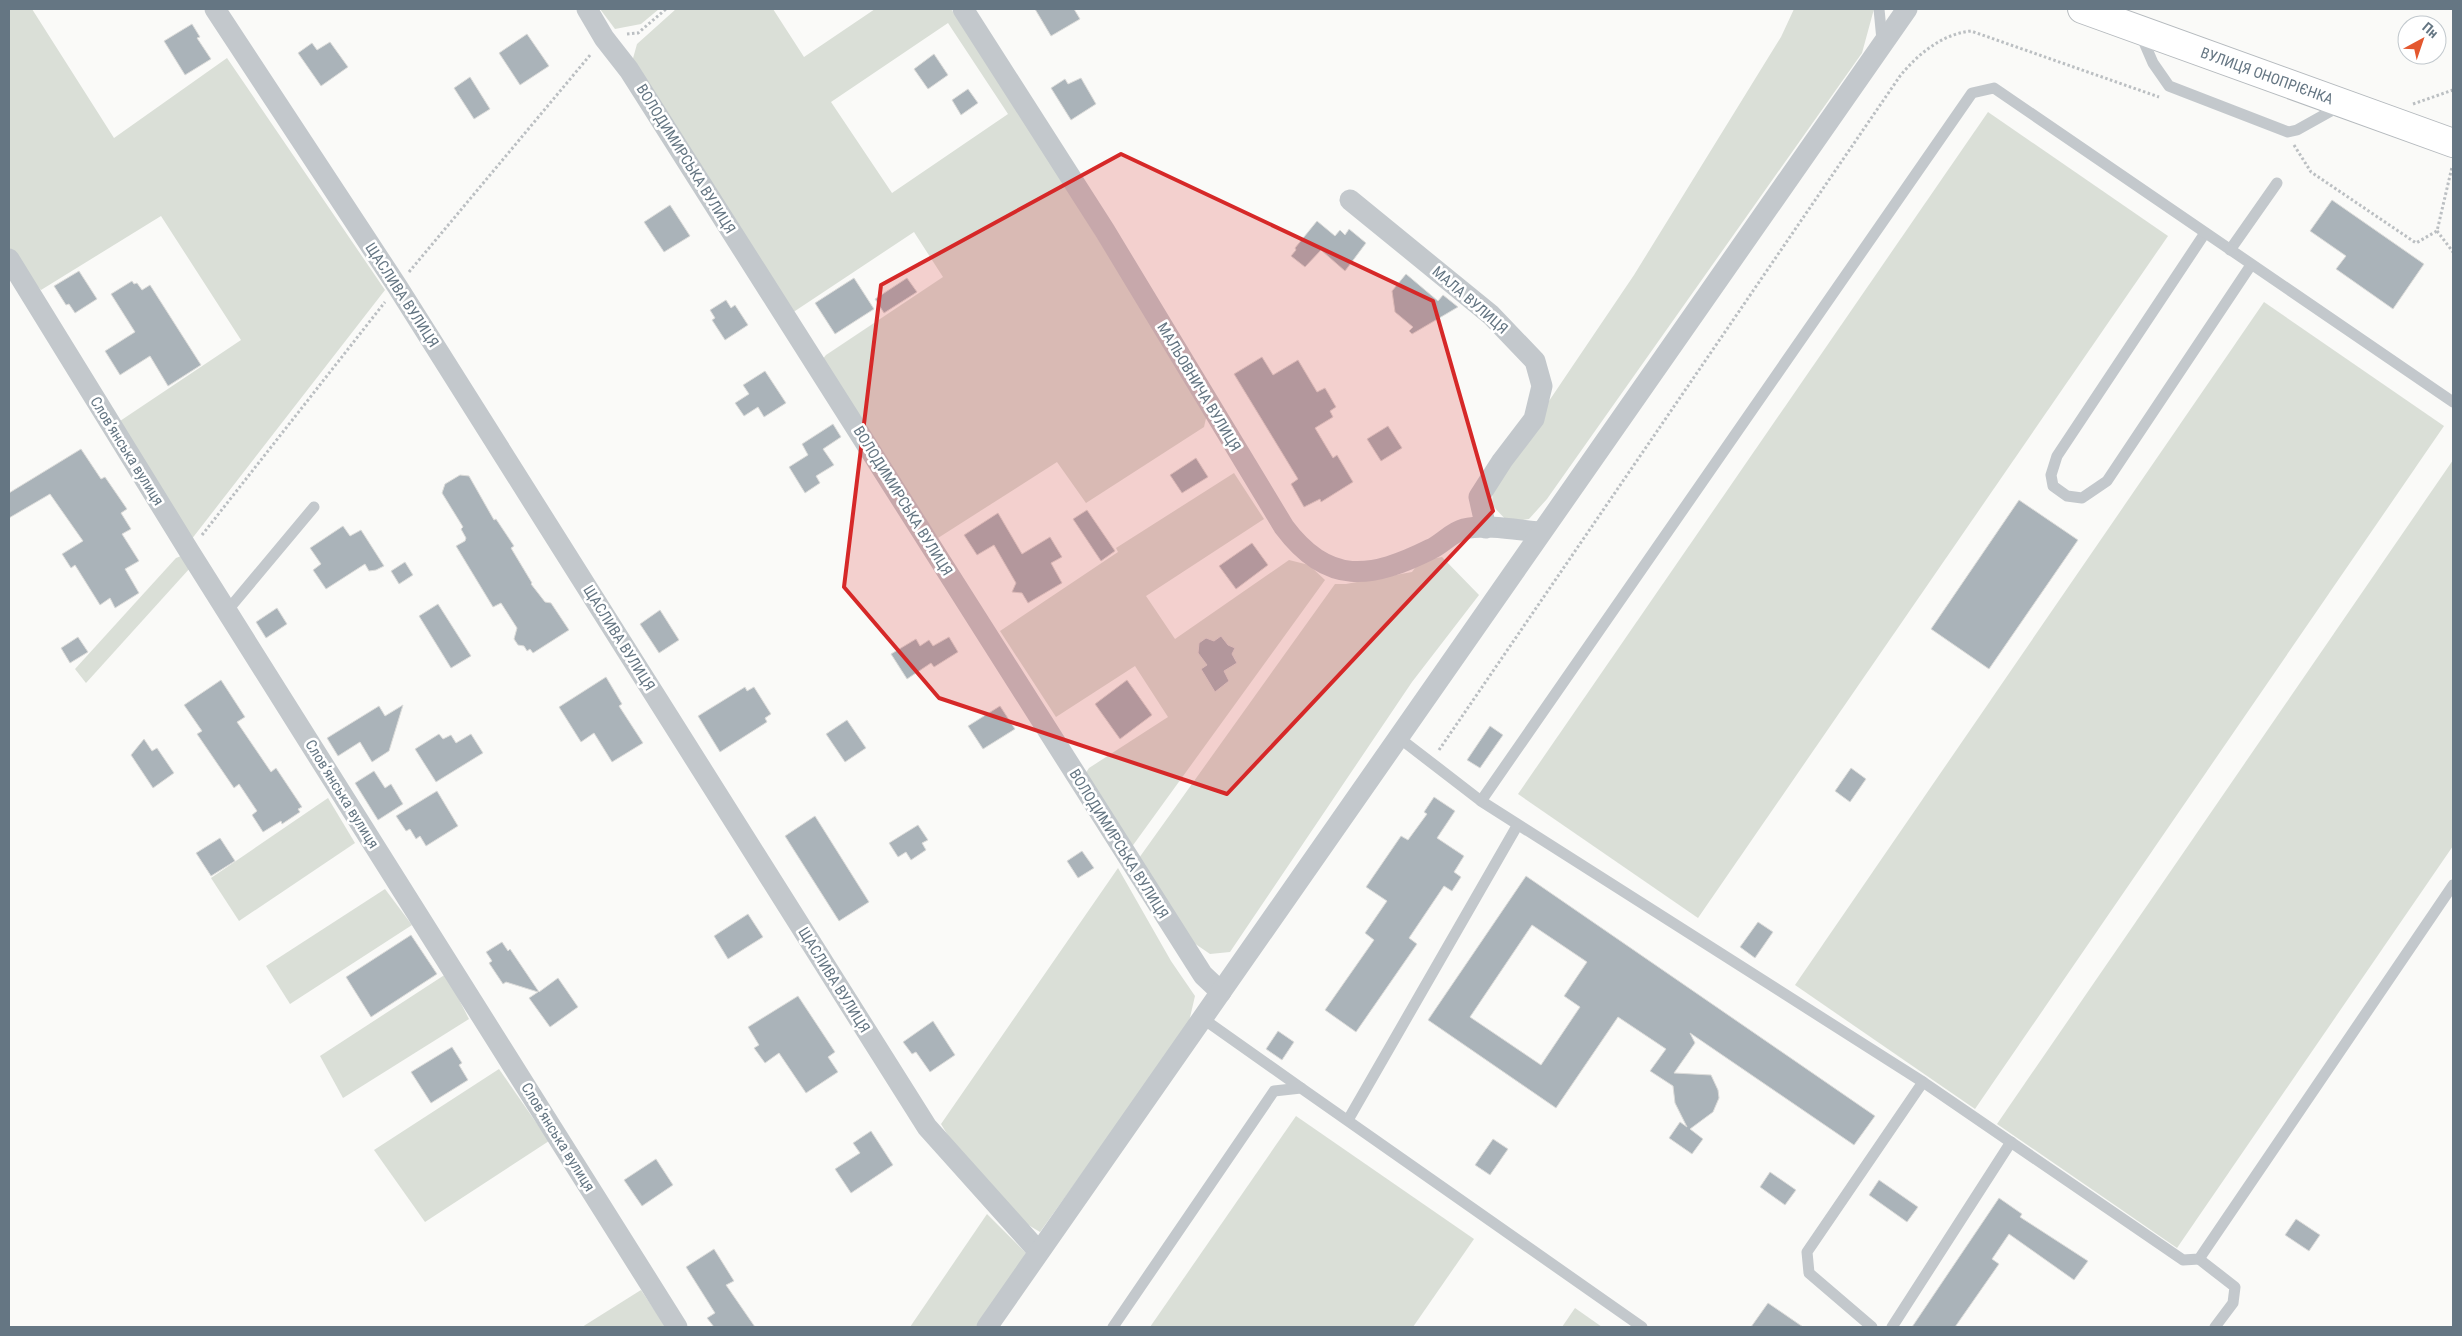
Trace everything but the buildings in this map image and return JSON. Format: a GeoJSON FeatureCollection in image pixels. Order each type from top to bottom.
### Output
{"type":"FeatureCollection","features":[{"type":"Feature","properties":{"kind":"main road","name":"ВУЛИЦЯ ОНОПРІЄНКА"},"geometry":{"type":"LineString","coordinates":[[2082,9],[2344,104],[2453,155]]}},
{"type":"Feature","properties":{"kind":"street","name":"ЩАСЛИВА ВУЛИЦЯ"},"geometry":{"type":"LineString","coordinates":[[215,9],[397,286],[927,1127],[1040,1252]]}},
{"type":"Feature","properties":{"kind":"street","name":"ВОЛОДИМИРСЬКА ВУЛИЦЯ"},"geometry":{"type":"LineString","coordinates":[[587,9],[604,38],[630,70],[1203,975],[1221,992]]}},
{"type":"Feature","properties":{"kind":"street","name":"МАЛЬОВНИЧА ВУЛИЦЯ"},"geometry":{"type":"LineString","coordinates":[[963,9],[1105,231],[1284,527],[1298,545],[1319,562],[1339,569],[1364,573],[1398,565],[1434,548],[1463,530],[1486,528],[1540,532]]}},
{"type":"Feature","properties":{"kind":"street"},"geometry":{"type":"LineString","coordinates":[[987,1327],[1540,532],[1907,9]]}},
{"type":"Feature","properties":{"kind":"street","name":"МАЛА ВУЛИЦЯ"},"geometry":{"type":"LineString","coordinates":[[1350,200],[1491,315],[1535,361],[1542,386],[1534,419],[1502,461],[1479,497],[1486,528]]}},
{"type":"Feature","properties":{"kind":"street","name":"Словʼянська вулиця"},"geometry":{"type":"LineString","coordinates":[[9,259],[189,551],[677,1327]]}},
{"type":"Feature","properties":{"kind":"lane"},"geometry":{"type":"LineString","coordinates":[[1880,9],[1882,46]]}},
{"type":"Feature","properties":{"kind":"lane"},"geometry":{"type":"LineString","coordinates":[[2138,29],[2153,63],[2169,86],[2288,132],[2297,130],[2344,104]]}},
{"type":"Feature","properties":{"kind":"lane"},"geometry":{"type":"LineString","coordinates":[[1480,801],[1972,93],[1994,88],[2453,402]]}},
{"type":"Feature","properties":{"kind":"lane"},"geometry":{"type":"LineString","coordinates":[[2230,250],[2277,183]]}},
{"type":"Feature","properties":{"kind":"lane"},"geometry":{"type":"LineString","coordinates":[[2205,233],[2057,456],[2052,475],[2054,486],[2067,496],[2082,498],[2107,481],[2251,265]]}},
{"type":"Feature","properties":{"kind":"lane"},"geometry":{"type":"LineString","coordinates":[[227,611],[314,507]]}},
{"type":"Feature","properties":{"kind":"lane"},"geometry":{"type":"LineString","coordinates":[[1398,737],[1480,801],[1517,826],[1923,1082],[2183,1260],[2199,1259],[2235,1287],[2233,1302],[2215,1327]]}},
{"type":"Feature","properties":{"kind":"lane"},"geometry":{"type":"LineString","coordinates":[[1348,1120],[1517,826]]}},
{"type":"Feature","properties":{"kind":"lane"},"geometry":{"type":"LineString","coordinates":[[2199,1259],[2453,885]]}},
{"type":"Feature","properties":{"kind":"lane"},"geometry":{"type":"LineString","coordinates":[[1202,1018],[1642,1327]]}},
{"type":"Feature","properties":{"kind":"lane"},"geometry":{"type":"LineString","coordinates":[[1872,1327],[1809,1273],[1807,1252],[1923,1082]]}},
{"type":"Feature","properties":{"kind":"lane"},"geometry":{"type":"LineString","coordinates":[[1113,1327],[1274,1091],[1301,1088]]}},
{"type":"Feature","properties":{"kind":"lane"},"geometry":{"type":"LineString","coordinates":[[1892,1327],[2010,1142]]}},
{"type":"Feature","properties":{"kind":"path"},"geometry":{"type":"LineString","coordinates":[[189,551],[397,286],[604,38],[638,33],[666,9]]}},
{"type":"Feature","properties":{"kind":"path"},"geometry":{"type":"LineString","coordinates":[[1431,763],[1562,568],[1900,76],[1913,61],[1938,42],[1961,32],[1971,31],[2163,98]]}},
{"type":"Feature","properties":{"kind":"path"},"geometry":{"type":"LineString","coordinates":[[2412,104],[2453,90]]}},
{"type":"Feature","properties":{"kind":"path"},"geometry":{"type":"LineString","coordinates":[[2285,141],[2294,145],[2311,172],[2416,243],[2437,231],[2453,155]]}},
{"type":"Feature","properties":{"kind":"path"},"geometry":{"type":"LineString","coordinates":[[2437,231],[2453,252]]}},
{"type":"Feature","properties":{"kind":"highlighted area"},"geometry":{"type":"Polygon","coordinates":[[[1121,154],[1433,301],[1493,511],[1227,794],[939,698],[844,587],[881,285],[1121,154]]]}},
{"type":"Feature","properties":{"kind":"shaded area"},"geometry":{"type":"Polygon","coordinates":[[[9,9],[32,9],[114,138],[227,58],[385,290],[191,540],[120,421],[241,340],[161,216],[41,290],[26,276],[9,247],[9,9]]]}},
{"type":"Feature","properties":{"kind":"shaded area"},"geometry":{"type":"Polygon","coordinates":[[[600,9],[659,9],[641,24],[615,29],[600,9]]]}},
{"type":"Feature","properties":{"kind":"shaded area"},"geometry":{"type":"Polygon","coordinates":[[[676,9],[773,9],[804,57],[875,9],[951,9],[1015,106],[1207,414],[1204,427],[1086,503],[1057,462],[938,538],[821,361],[826,355],[943,277],[914,232],[792,313],[632,62],[637,44],[676,9]],[[948,23],[831,102],[892,193],[1008,114],[948,23]]]}},
{"type":"Feature","properties":{"kind":"shaded area"},"geometry":{"type":"Polygon","coordinates":[[[1794,9],[1874,9],[1862,53],[1547,499],[1529,519],[1508,522],[1492,505],[1493,484],[1634,275],[1781,37],[1794,9]]]}},
{"type":"Feature","properties":{"kind":"shaded area"},"geometry":{"type":"Polygon","coordinates":[[[1988,112],[2168,236],[1698,918],[1518,794],[1988,112]]]}},
{"type":"Feature","properties":{"kind":"shaded area"},"geometry":{"type":"Polygon","coordinates":[[[2264,302],[2444,426],[1975,1109],[1795,985],[2264,302]]]}},
{"type":"Feature","properties":{"kind":"shaded area"},"geometry":{"type":"Polygon","coordinates":[[[2453,460],[2453,846],[2177,1248],[1997,1124],[2453,460]]]}},
{"type":"Feature","properties":{"kind":"shaded area"},"geometry":{"type":"Polygon","coordinates":[[[1234,473],[1264,519],[1146,596],[1175,639],[1289,560],[1309,565],[1325,580],[1131,848],[1085,774],[1089,768],[1168,717],[1135,666],[1056,717],[1000,631],[1118,552],[1116,548],[1234,473]]]}},
{"type":"Feature","properties":{"kind":"shaded area"},"geometry":{"type":"Polygon","coordinates":[[[181,556],[190,568],[86,683],[75,669],[176,558],[181,556]]]}},
{"type":"Feature","properties":{"kind":"shaded area"},"geometry":{"type":"Polygon","coordinates":[[[1442,557],[1479,595],[1412,682],[1230,952],[1210,954],[1194,943],[1139,858],[1335,584],[1346,584],[1412,572],[1420,561],[1442,557]]]}},
{"type":"Feature","properties":{"kind":"shaded area"},"geometry":{"type":"Polygon","coordinates":[[[328,798],[355,843],[239,921],[211,878],[328,798]]]}},
{"type":"Feature","properties":{"kind":"shaded area"},"geometry":{"type":"Polygon","coordinates":[[[1118,868],[1171,961],[1195,996],[1188,1026],[1040,1232],[1025,1223],[955,1147],[941,1124],[1118,868]]]}},
{"type":"Feature","properties":{"kind":"shaded area"},"geometry":{"type":"Polygon","coordinates":[[[385,889],[412,925],[290,1004],[266,966],[385,889]]]}},
{"type":"Feature","properties":{"kind":"shaded area"},"geometry":{"type":"Polygon","coordinates":[[[446,974],[469,1019],[343,1098],[320,1056],[446,974]]]}},
{"type":"Feature","properties":{"kind":"shaded area"},"geometry":{"type":"Polygon","coordinates":[[[499,1069],[549,1141],[425,1222],[374,1150],[499,1069]]]}},
{"type":"Feature","properties":{"kind":"shaded area"},"geometry":{"type":"Polygon","coordinates":[[[1296,1116],[1474,1239],[1413,1327],[1150,1327],[1296,1116]]]}},
{"type":"Feature","properties":{"kind":"shaded area"},"geometry":{"type":"Polygon","coordinates":[[[987,1214],[1027,1254],[976,1327],[910,1327],[987,1214]]]}},
{"type":"Feature","properties":{"kind":"shaded area"},"geometry":{"type":"Polygon","coordinates":[[[641,1290],[666,1327],[582,1327],[641,1290]]]}},
{"type":"Feature","properties":{"kind":"shaded area"},"geometry":{"type":"Polygon","coordinates":[[[1575,1308],[1602,1327],[1562,1327],[1575,1308]]]}}]}
